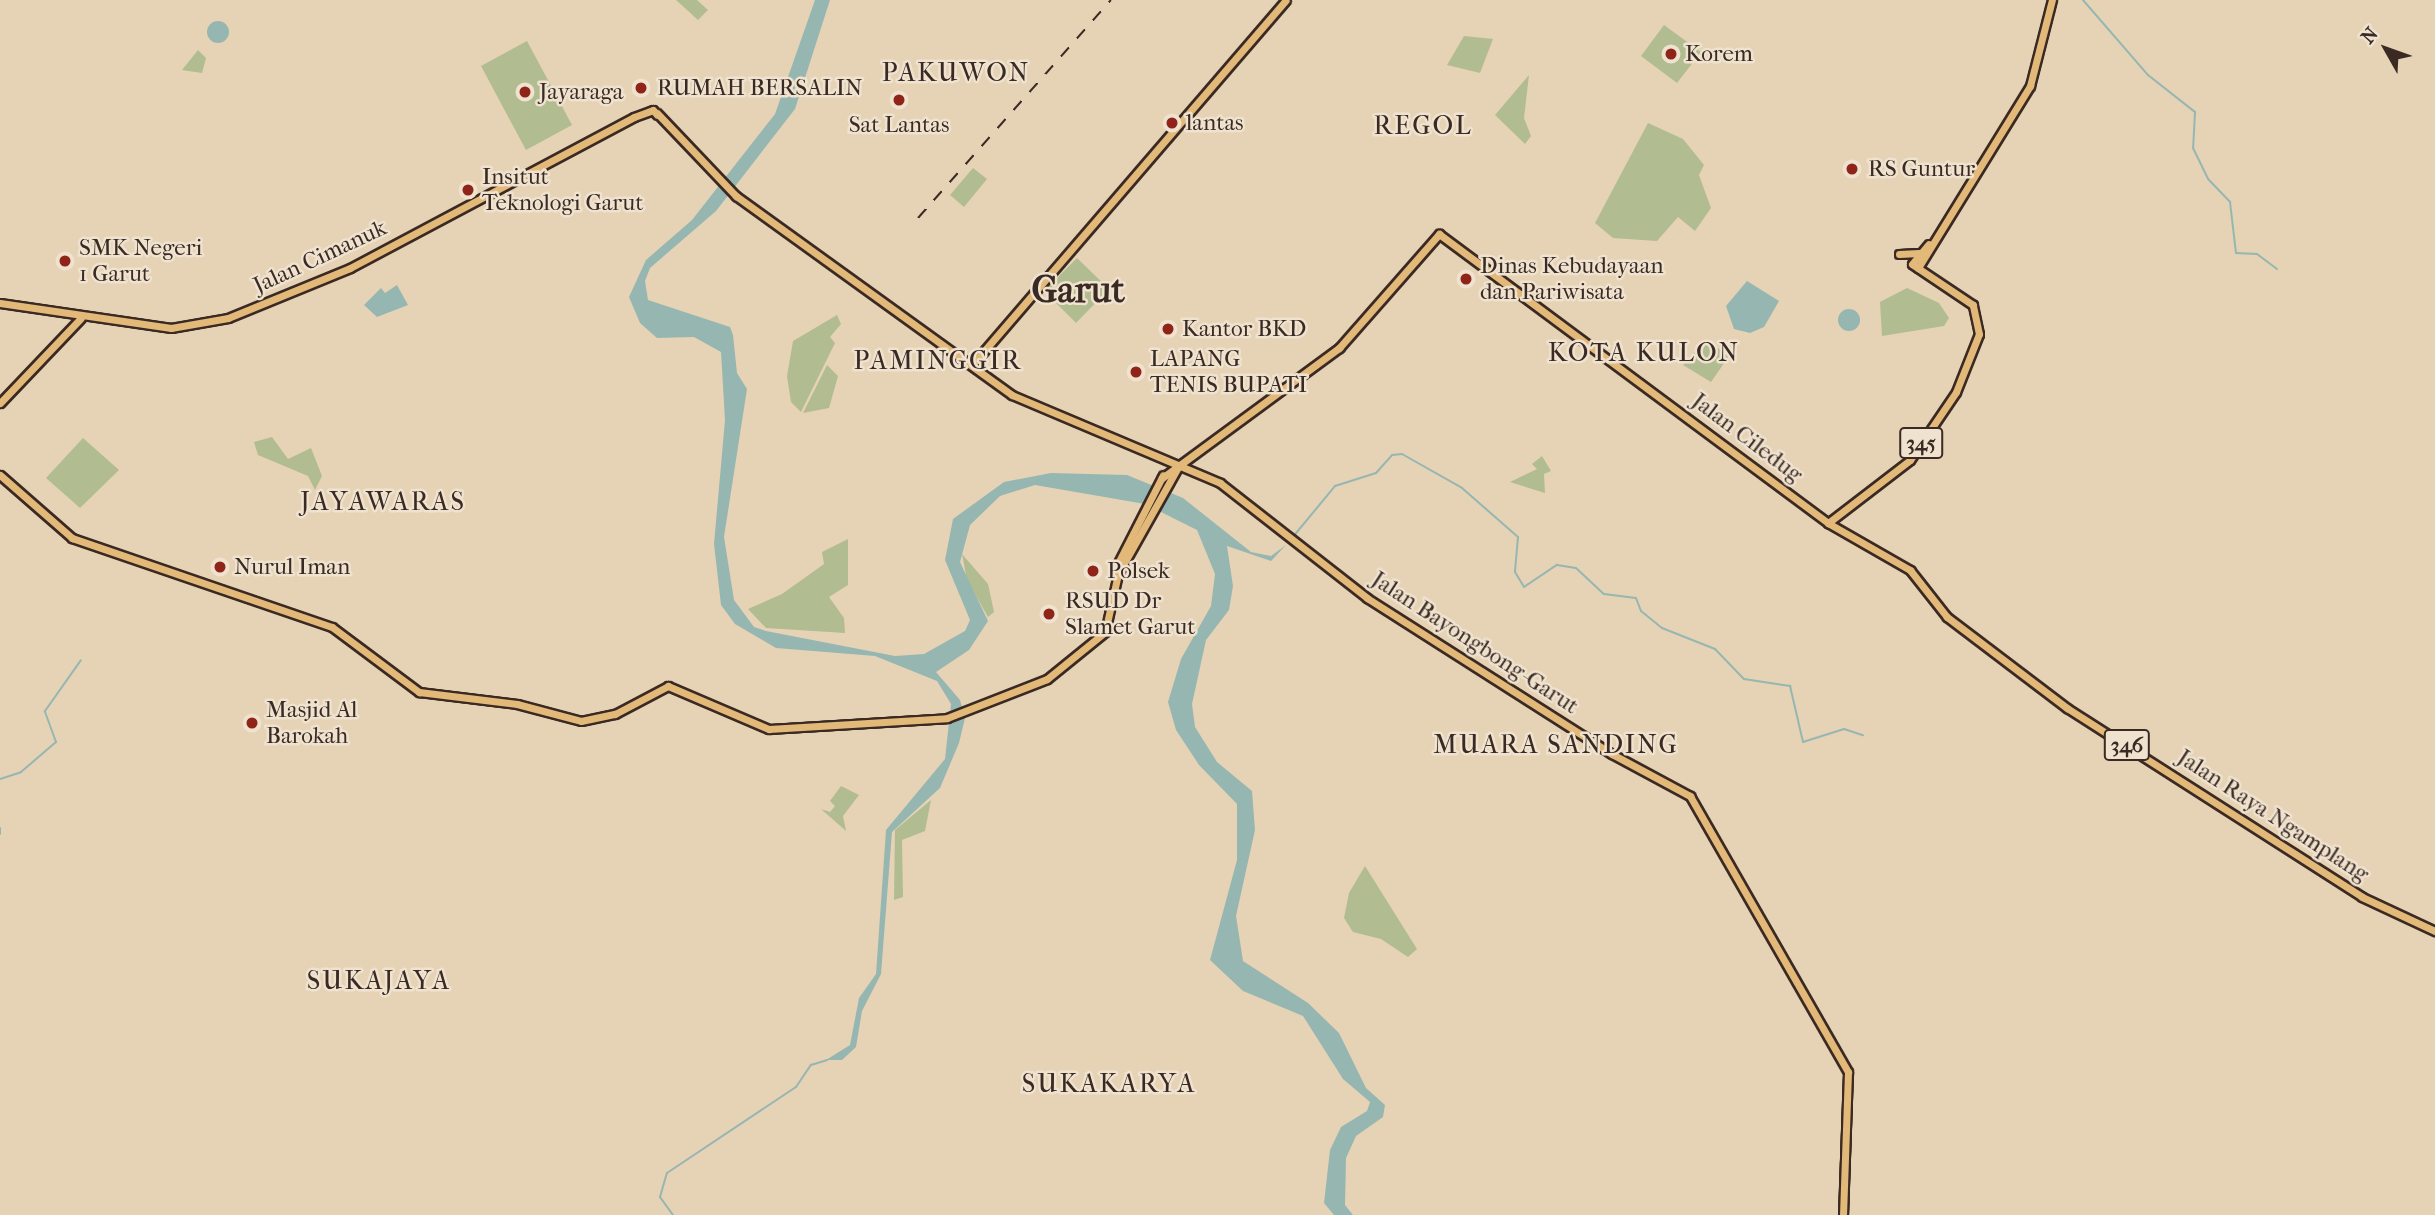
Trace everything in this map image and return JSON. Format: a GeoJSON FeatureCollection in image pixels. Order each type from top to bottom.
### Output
{"type":"FeatureCollection","features":[{"type":"Feature","properties":{"kind":"main road"},"geometry":{"type":"LineString","coordinates":[[972,365],[1286,0]]}},
{"type":"Feature","properties":{"kind":"main road","name":"345"},"geometry":{"type":"LineString","coordinates":[[1828,523],[1902,468],[1958,389],[1979,317],[1970,303],[1915,266],[2031,86],[2052,0]]}},
{"type":"Feature","properties":{"kind":"main road","name":"Jalan Cimanuk"},"geometry":{"type":"LineString","coordinates":[[0,303],[81,318],[186,327],[261,307],[350,268],[631,120],[654,115],[674,127],[717,181],[736,196],[1020,400],[1178,466]]}},
{"type":"Feature","properties":{"kind":"main road","name":"Jalan Ciledug"},"geometry":{"type":"LineString","coordinates":[[1178,466],[1339,348],[1439,234],[1828,523]]}},
{"type":"Feature","properties":{"kind":"main road"},"geometry":{"type":"LineString","coordinates":[[1899,254],[1922,254]]}},
{"type":"Feature","properties":{"kind":"main road","name":"345"},"geometry":{"type":"LineString","coordinates":[[1922,254],[1927,275]]}},
{"type":"Feature","properties":{"kind":"main road"},"geometry":{"type":"LineString","coordinates":[[0,403],[81,318]]}},
{"type":"Feature","properties":{"kind":"main road"},"geometry":{"type":"LineString","coordinates":[[1160,460],[1161,488]]}},
{"type":"Feature","properties":{"kind":"main road"},"geometry":{"type":"LineString","coordinates":[[1162,478],[1178,466]]}},
{"type":"Feature","properties":{"kind":"main road"},"geometry":{"type":"LineString","coordinates":[[0,472],[82,542],[316,620],[351,639],[399,682],[429,692],[517,704],[581,721],[603,718],[668,686],[769,729],[952,715],[1047,679],[1106,628],[1118,574],[1161,488],[1178,466]]}},
{"type":"Feature","properties":{"kind":"main road","name":"Jalan Bayongbong-Garut"},"geometry":{"type":"LineString","coordinates":[[1178,466],[1220,483],[1300,547],[1511,691],[1690,796],[1848,1072],[1843,1215]]}},
{"type":"Feature","properties":{"kind":"main road","name":"Jalan Raya Ngamplang"},"geometry":{"type":"LineString","coordinates":[[1828,523],[1910,570],[1951,621],[2067,708],[2309,858],[2368,901],[2435,931]]}},
{"type":"Feature","properties":{"kind":"green space"},"geometry":{"type":"Polygon","coordinates":[[[676,0],[697,0],[708,10],[698,20],[676,0]]]}},
{"type":"Feature","properties":{"kind":"green space","name":"Korem"},"geometry":{"type":"Polygon","coordinates":[[[1664,25],[1701,52],[1677,83],[1641,56],[1664,25]]]}},
{"type":"Feature","properties":{"kind":"green space"},"geometry":{"type":"Polygon","coordinates":[[[1464,36],[1493,39],[1480,73],[1447,65],[1464,36]]]}},
{"type":"Feature","properties":{"kind":"green space","name":"Jayaraga"},"geometry":{"type":"Polygon","coordinates":[[[527,41],[572,125],[526,150],[481,66],[527,41]]]}},
{"type":"Feature","properties":{"kind":"green space"},"geometry":{"type":"Polygon","coordinates":[[[198,50],[206,58],[202,73],[182,70],[198,50]]]}},
{"type":"Feature","properties":{"kind":"green space"},"geometry":{"type":"Polygon","coordinates":[[[1529,75],[1524,118],[1531,136],[1525,144],[1495,115],[1529,75]]]}},
{"type":"Feature","properties":{"kind":"green space"},"geometry":{"type":"Polygon","coordinates":[[[1648,123],[1683,139],[1704,165],[1699,175],[1711,208],[1695,231],[1678,217],[1657,241],[1613,238],[1595,223],[1648,123]]]}},
{"type":"Feature","properties":{"kind":"green space"},"geometry":{"type":"Polygon","coordinates":[[[973,168],[987,179],[964,207],[950,195],[973,168]]]}},
{"type":"Feature","properties":{"kind":"green space"},"geometry":{"type":"Polygon","coordinates":[[[1077,258],[1109,289],[1076,323],[1044,291],[1077,258]]]}},
{"type":"Feature","properties":{"kind":"green space"},"geometry":{"type":"Polygon","coordinates":[[[1907,288],[1939,303],[1949,318],[1944,326],[1882,336],[1880,302],[1907,288]]]}},
{"type":"Feature","properties":{"kind":"green space"},"geometry":{"type":"Polygon","coordinates":[[[837,315],[841,324],[830,337],[835,343],[801,412],[791,402],[787,376],[793,341],[837,315]]]}},
{"type":"Feature","properties":{"kind":"green space"},"geometry":{"type":"Polygon","coordinates":[[[1706,340],[1729,356],[1711,382],[1683,365],[1706,340]]]}},
{"type":"Feature","properties":{"kind":"green space"},"geometry":{"type":"Polygon","coordinates":[[[827,365],[838,376],[829,408],[803,413],[827,365]]]}},
{"type":"Feature","properties":{"kind":"green space"},"geometry":{"type":"Polygon","coordinates":[[[272,437],[288,459],[311,448],[322,476],[315,490],[308,476],[258,455],[254,442],[272,437]]]}},
{"type":"Feature","properties":{"kind":"green space"},"geometry":{"type":"Polygon","coordinates":[[[83,438],[119,470],[80,508],[46,478],[83,438]]]}},
{"type":"Feature","properties":{"kind":"green space"},"geometry":{"type":"Polygon","coordinates":[[[1542,456],[1551,471],[1544,474],[1545,493],[1510,482],[1537,469],[1532,464],[1542,456]]]}},
{"type":"Feature","properties":{"kind":"green space"},"geometry":{"type":"Polygon","coordinates":[[[848,539],[848,585],[829,597],[844,618],[845,633],[766,628],[748,609],[782,594],[824,564],[822,552],[848,539]]]}},
{"type":"Feature","properties":{"kind":"green space"},"geometry":{"type":"Polygon","coordinates":[[[962,554],[988,584],[994,612],[988,617],[967,580],[962,554]]]}},
{"type":"Feature","properties":{"kind":"green space"},"geometry":{"type":"Polygon","coordinates":[[[841,786],[859,795],[843,816],[846,831],[821,809],[830,812],[835,806],[830,801],[841,786]]]}},
{"type":"Feature","properties":{"kind":"green space"},"geometry":{"type":"Polygon","coordinates":[[[931,800],[925,831],[902,840],[903,897],[894,900],[895,830],[931,800]]]}},
{"type":"Feature","properties":{"kind":"green space"},"geometry":{"type":"Polygon","coordinates":[[[1365,866],[1417,949],[1408,957],[1381,939],[1353,932],[1344,918],[1349,893],[1365,866]]]}},
{"type":"Feature","properties":{"kind":"water"},"geometry":{"type":"Polygon","coordinates":[[[815,0],[830,0],[795,109],[716,211],[650,268],[645,281],[648,300],[730,327],[733,335],[737,373],[747,389],[724,537],[734,600],[754,627],[766,631],[895,656],[924,654],[965,631],[970,620],[945,560],[953,519],[1004,482],[1051,473],[1127,475],[1183,498],[1251,552],[1271,556],[1286,545],[1271,561],[1227,546],[1233,586],[1229,610],[1206,640],[1192,704],[1195,727],[1217,762],[1252,791],[1255,830],[1236,916],[1243,961],[1308,1003],[1339,1033],[1366,1088],[1385,1105],[1383,1117],[1356,1136],[1346,1158],[1345,1205],[1353,1215],[1334,1215],[1324,1203],[1330,1150],[1341,1127],[1367,1111],[1370,1102],[1343,1079],[1303,1016],[1243,991],[1210,960],[1237,860],[1237,804],[1199,765],[1176,730],[1168,702],[1181,659],[1211,606],[1215,574],[1197,530],[1145,504],[1035,485],[1000,496],[970,525],[960,562],[988,621],[969,650],[936,672],[960,700],[965,718],[959,743],[940,788],[892,832],[881,974],[862,1011],[856,1047],[842,1060],[826,1060],[850,1045],[859,998],[876,974],[886,830],[945,759],[951,704],[937,681],[875,656],[776,648],[735,624],[721,605],[714,544],[725,420],[721,352],[694,337],[657,338],[640,323],[629,297],[646,260],[692,220],[775,114],[815,0]]]}},
{"type":"Feature","properties":{"kind":"water"},"geometry":{"type":"Polygon","coordinates":[[[218,21],[226,24],[229,32],[226,40],[218,43],[210,40],[207,32],[210,24],[218,21]]]}},
{"type":"Feature","properties":{"kind":"water"},"geometry":{"type":"Polygon","coordinates":[[[1747,281],[1779,301],[1764,327],[1750,333],[1734,329],[1726,306],[1747,281]]]}},
{"type":"Feature","properties":{"kind":"water"},"geometry":{"type":"Polygon","coordinates":[[[397,285],[408,305],[377,317],[364,305],[381,288],[385,293],[397,285]]]}},
{"type":"Feature","properties":{"kind":"water"},"geometry":{"type":"Polygon","coordinates":[[[1849,309],[1857,312],[1860,320],[1857,328],[1849,331],[1841,328],[1838,320],[1841,312],[1849,309]]]}},
{"type":"Feature","properties":{"kind":"waterway"},"geometry":{"type":"LineString","coordinates":[[2083,0],[2148,75],[2195,112],[2193,148],[2208,179],[2230,202],[2236,253],[2257,254],[2277,269]]}},
{"type":"Feature","properties":{"kind":"waterway"},"geometry":{"type":"LineString","coordinates":[[1292,538],[1335,486],[1376,473],[1392,455],[1402,454],[1462,488],[1518,537],[1515,572],[1524,587],[1557,565],[1576,568],[1604,594],[1636,598],[1641,611],[1662,628],[1715,649],[1744,679],[1790,686],[1803,742],[1844,729],[1863,735]]}},
{"type":"Feature","properties":{"kind":"waterway"},"geometry":{"type":"LineString","coordinates":[[0,779],[21,772],[56,742],[45,711],[81,660]]}},
{"type":"Feature","properties":{"kind":"waterway"},"geometry":{"type":"LineString","coordinates":[[0,828],[0,834]]}},
{"type":"Feature","properties":{"kind":"waterway"},"geometry":{"type":"LineString","coordinates":[[673,1215],[660,1197],[667,1173],[796,1087],[811,1065],[827,1060]]}},
{"type":"Feature","properties":{"kind":"railway"},"geometry":{"type":"LineString","coordinates":[[918,218],[1111,0]]}},
{"type":"Feature","properties":{"kind":"place","name":"Korem"},"geometry":{"type":"Point","coordinates":[1671,54]}},
{"type":"Feature","properties":{"kind":"place","name":"RUMAH BERSALIN"},"geometry":{"type":"Point","coordinates":[641,88]}},
{"type":"Feature","properties":{"kind":"place","name":"Jayaraga"},"geometry":{"type":"Point","coordinates":[525,92]}},
{"type":"Feature","properties":{"kind":"place","name":"Sat Lantas"},"geometry":{"type":"Point","coordinates":[899,100]}},
{"type":"Feature","properties":{"kind":"place","name":"lantas"},"geometry":{"type":"Point","coordinates":[1172,123]}},
{"type":"Feature","properties":{"kind":"place","name":"RS Guntur"},"geometry":{"type":"Point","coordinates":[1852,169]}},
{"type":"Feature","properties":{"kind":"place","name":"Insitut Teknologi Garut"},"geometry":{"type":"Point","coordinates":[468,190]}},
{"type":"Feature","properties":{"kind":"place","name":"SMK Negeri 1 Garut"},"geometry":{"type":"Point","coordinates":[65,261]}},
{"type":"Feature","properties":{"kind":"place","name":"Dinas Kebudayaan dan Pariwisata"},"geometry":{"type":"Point","coordinates":[1466,279]}},
{"type":"Feature","properties":{"kind":"place","name":"Kantor BKD"},"geometry":{"type":"Point","coordinates":[1168,329]}},
{"type":"Feature","properties":{"kind":"place","name":"LAPANG TENIS BUPATI"},"geometry":{"type":"Point","coordinates":[1136,372]}},
{"type":"Feature","properties":{"kind":"place","name":"Nurul Iman"},"geometry":{"type":"Point","coordinates":[220,567]}},
{"type":"Feature","properties":{"kind":"place","name":"Polsek"},"geometry":{"type":"Point","coordinates":[1093,571]}},
{"type":"Feature","properties":{"kind":"place","name":"RSUD Dr Slamet Garut"},"geometry":{"type":"Point","coordinates":[1049,614]}},
{"type":"Feature","properties":{"kind":"place","name":"Masjid Al Barokah"},"geometry":{"type":"Point","coordinates":[252,723]}},
{"type":"Feature","properties":{"kind":"district","name":"PAKUWON"},"geometry":{"type":"Point","coordinates":[956,73]}},
{"type":"Feature","properties":{"kind":"district","name":"REGOL"},"geometry":{"type":"Point","coordinates":[1423,126]}},
{"type":"Feature","properties":{"kind":"district","name":"Garut"},"geometry":{"type":"Point","coordinates":[1078,290]}},
{"type":"Feature","properties":{"kind":"district","name":"KOTA KULON"},"geometry":{"type":"Point","coordinates":[1644,353]}},
{"type":"Feature","properties":{"kind":"district","name":"PAMINGGIR"},"geometry":{"type":"Point","coordinates":[938,361]}},
{"type":"Feature","properties":{"kind":"district","name":"JAYAWARAS"},"geometry":{"type":"Point","coordinates":[383,502]}},
{"type":"Feature","properties":{"kind":"district","name":"MUARA SANDING"},"geometry":{"type":"Point","coordinates":[1556,745]}},
{"type":"Feature","properties":{"kind":"district","name":"SUKAJAYA"},"geometry":{"type":"Point","coordinates":[379,981]}},
{"type":"Feature","properties":{"kind":"district","name":"SUKAKARYA"},"geometry":{"type":"Point","coordinates":[1109,1084]}}]}
